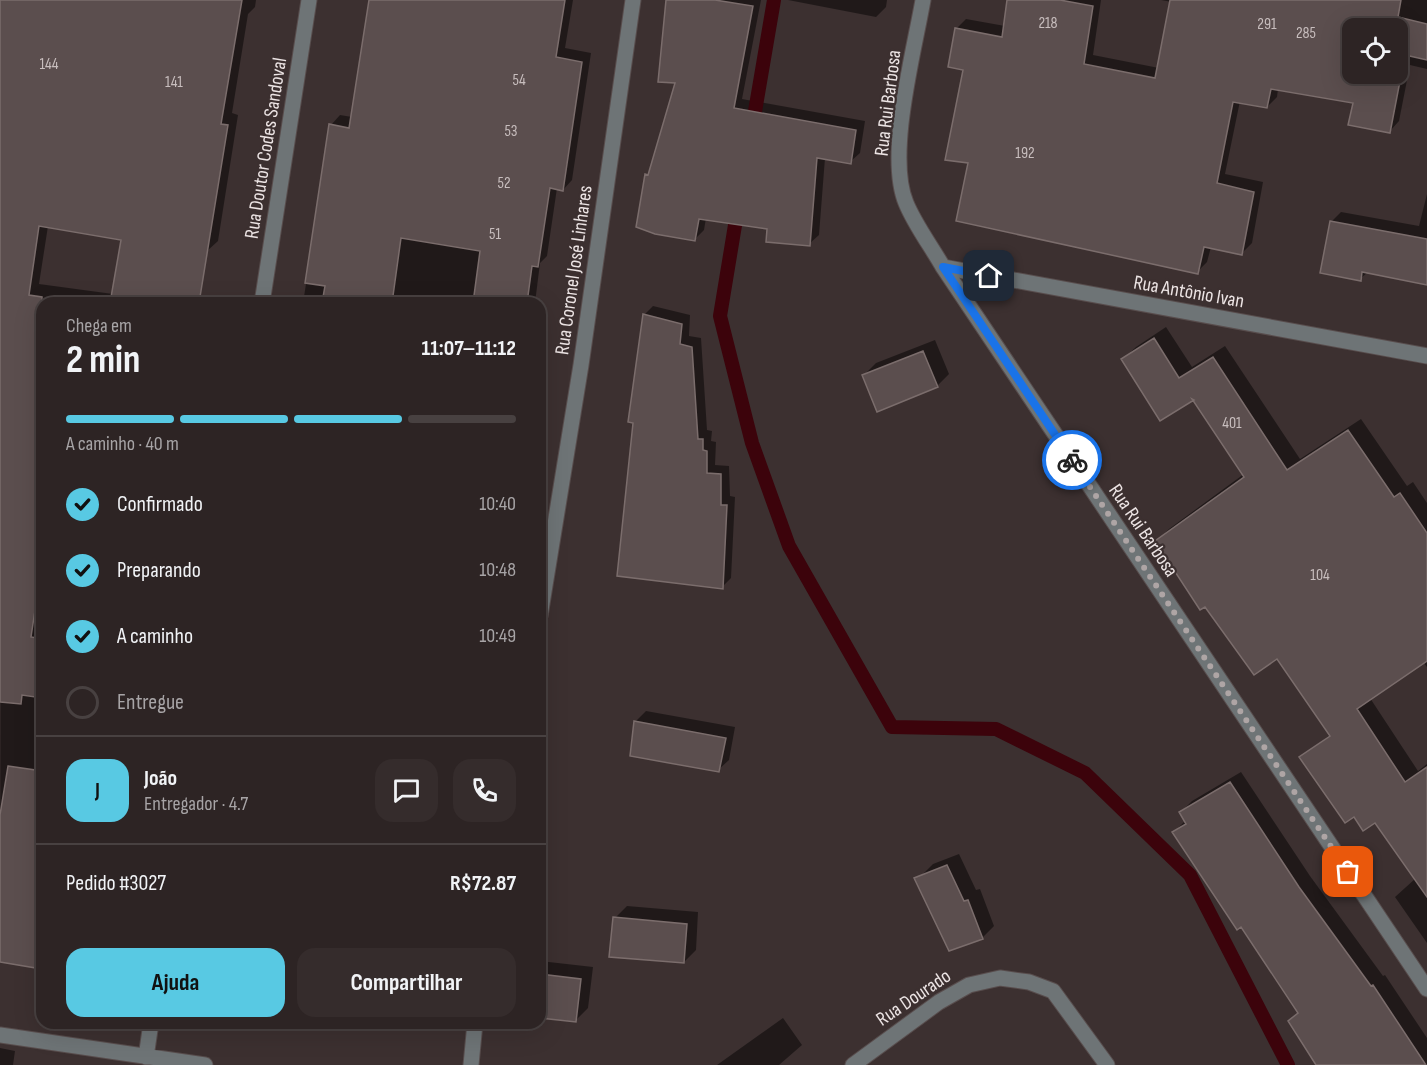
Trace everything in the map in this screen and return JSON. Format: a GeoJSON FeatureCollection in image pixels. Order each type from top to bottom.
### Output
{"type":"FeatureCollection","features":[{"type":"Feature","properties":{"kind":"street","name":"Rua Doutor Codes Sandoval"},"geometry":{"type":"LineString","coordinates":[[263,297],[309,0]]}},
{"type":"Feature","properties":{"kind":"street","name":"Rua Coronel José Linhares"},"geometry":{"type":"LineString","coordinates":[[546,579],[581,364],[633,0]]}},
{"type":"Feature","properties":{"kind":"street","name":"Rua Rui Barbosa"},"geometry":{"type":"LineString","coordinates":[[924,0],[901,129],[900,173],[906,202],[943,267],[1427,989]]}},
{"type":"Feature","properties":{"kind":"street","name":"Rua Antônio Ivan"},"geometry":{"type":"LineString","coordinates":[[943,267],[1427,356]]}},
{"type":"Feature","properties":{"kind":"street","name":"Rua Dourado"},"geometry":{"type":"LineString","coordinates":[[853,1065],[939,1002],[969,985],[1000,978],[1029,982],[1053,991],[1107,1065]]}},
{"type":"Feature","properties":{"kind":"street"},"geometry":{"type":"LineString","coordinates":[[146,1058],[150,1029]]}},
{"type":"Feature","properties":{"kind":"street"},"geometry":{"type":"LineString","coordinates":[[471,1065],[474,1029]]}},
{"type":"Feature","properties":{"kind":"street"},"geometry":{"type":"LineString","coordinates":[[0,1035],[205,1065]]}},
{"type":"Feature","properties":{"kind":"building"},"geometry":{"type":"Polygon","coordinates":[[[0,0],[242,0],[221,124],[228,125],[200,297],[111,297],[121,240],[39,226],[29,295],[42,297],[36,297],[36,604],[31,637],[36,638],[36,697],[22,695],[21,704],[0,702],[0,0]]]}},
{"type":"Feature","properties":{"kind":"building"},"geometry":{"type":"Polygon","coordinates":[[[369,0],[565,0],[556,57],[582,62],[563,191],[550,188],[538,267],[532,266],[528,297],[474,297],[480,251],[401,238],[393,297],[323,297],[325,286],[305,283],[329,124],[349,128],[369,0]]]}},
{"type":"Feature","properties":{"kind":"building"},"geometry":{"type":"Polygon","coordinates":[[[666,0],[715,0],[753,6],[734,108],[856,130],[851,164],[817,158],[810,246],[766,242],[767,229],[699,219],[695,241],[655,234],[636,227],[645,174],[648,175],[675,83],[658,82],[666,0]]]}},
{"type":"Feature","properties":{"kind":"building"},"geometry":{"type":"Polygon","coordinates":[[[1007,0],[1060,0],[1093,6],[1084,64],[1155,78],[1170,0],[1401,0],[1398,17],[1402,18],[1342,18],[1342,84],[1399,84],[1390,133],[1348,125],[1353,103],[1271,89],[1267,108],[1233,102],[1217,183],[1254,192],[1242,255],[1204,247],[1198,274],[956,221],[968,163],[945,160],[963,70],[948,67],[955,28],[1002,37],[1007,0]]]}},
{"type":"Feature","properties":{"kind":"building"},"geometry":{"type":"Polygon","coordinates":[[[1408,19],[1427,24],[1427,60],[1408,56],[1408,19]]]}},
{"type":"Feature","properties":{"kind":"building"},"geometry":{"type":"Polygon","coordinates":[[[1330,221],[1427,239],[1427,285],[1362,272],[1361,281],[1320,273],[1330,221]]]}},
{"type":"Feature","properties":{"kind":"building"},"geometry":{"type":"Polygon","coordinates":[[[643,314],[682,324],[680,344],[692,347],[698,439],[703,439],[703,450],[707,451],[707,473],[721,474],[721,505],[727,505],[723,589],[617,576],[633,423],[628,422],[643,314]]]}},
{"type":"Feature","properties":{"kind":"building"},"geometry":{"type":"Polygon","coordinates":[[[1154,338],[1179,378],[1213,357],[1287,470],[1348,430],[1394,497],[1400,493],[1427,533],[1427,661],[1357,709],[1405,782],[1427,767],[1427,897],[1375,823],[1363,831],[1354,817],[1345,823],[1299,757],[1330,736],[1277,659],[1254,675],[1205,607],[1200,610],[1155,541],[1244,477],[1193,401],[1160,421],[1121,359],[1154,338]]]}},
{"type":"Feature","properties":{"kind":"building"},"geometry":{"type":"Polygon","coordinates":[[[923,351],[938,387],[877,412],[862,375],[923,351]]]}},
{"type":"Feature","properties":{"kind":"building"},"geometry":{"type":"Polygon","coordinates":[[[634,721],[726,738],[719,772],[630,756],[634,721]]]}},
{"type":"Feature","properties":{"kind":"building"},"geometry":{"type":"Polygon","coordinates":[[[8,766],[36,770],[36,968],[0,962],[0,815],[8,766]]]}},
{"type":"Feature","properties":{"kind":"building"},"geometry":{"type":"Polygon","coordinates":[[[1230,782],[1299,887],[1371,986],[1373,985],[1426,1065],[1316,1065],[1288,1021],[1298,1013],[1241,927],[1237,930],[1172,832],[1186,824],[1179,812],[1230,782]]]}},
{"type":"Feature","properties":{"kind":"building"},"geometry":{"type":"Polygon","coordinates":[[[947,865],[964,901],[968,900],[983,939],[949,951],[914,878],[947,865]]]}},
{"type":"Feature","properties":{"kind":"building"},"geometry":{"type":"Polygon","coordinates":[[[613,917],[687,924],[684,963],[609,957],[613,917]]]}},
{"type":"Feature","properties":{"kind":"building"},"geometry":{"type":"Polygon","coordinates":[[[546,975],[581,979],[576,1022],[546,1019],[546,975]]]}},
{"type":"Feature","properties":{"kind":"waterway"},"geometry":{"type":"LineString","coordinates":[[752,129],[774,0]]}},
{"type":"Feature","properties":{"kind":"waterway"},"geometry":{"type":"LineString","coordinates":[[738,207],[720,316],[752,443],[789,546],[892,727],[996,729],[1085,773],[1190,875],[1288,1065]]}},
{"type":"Feature","properties":{"kind":"way so far"},"geometry":{"type":"LineString","coordinates":[[1072,460],[1348,872]]}},
{"type":"Feature","properties":{"kind":"route"},"geometry":{"type":"LineString","coordinates":[[989,276],[943,267],[1072,460]]}}]}
